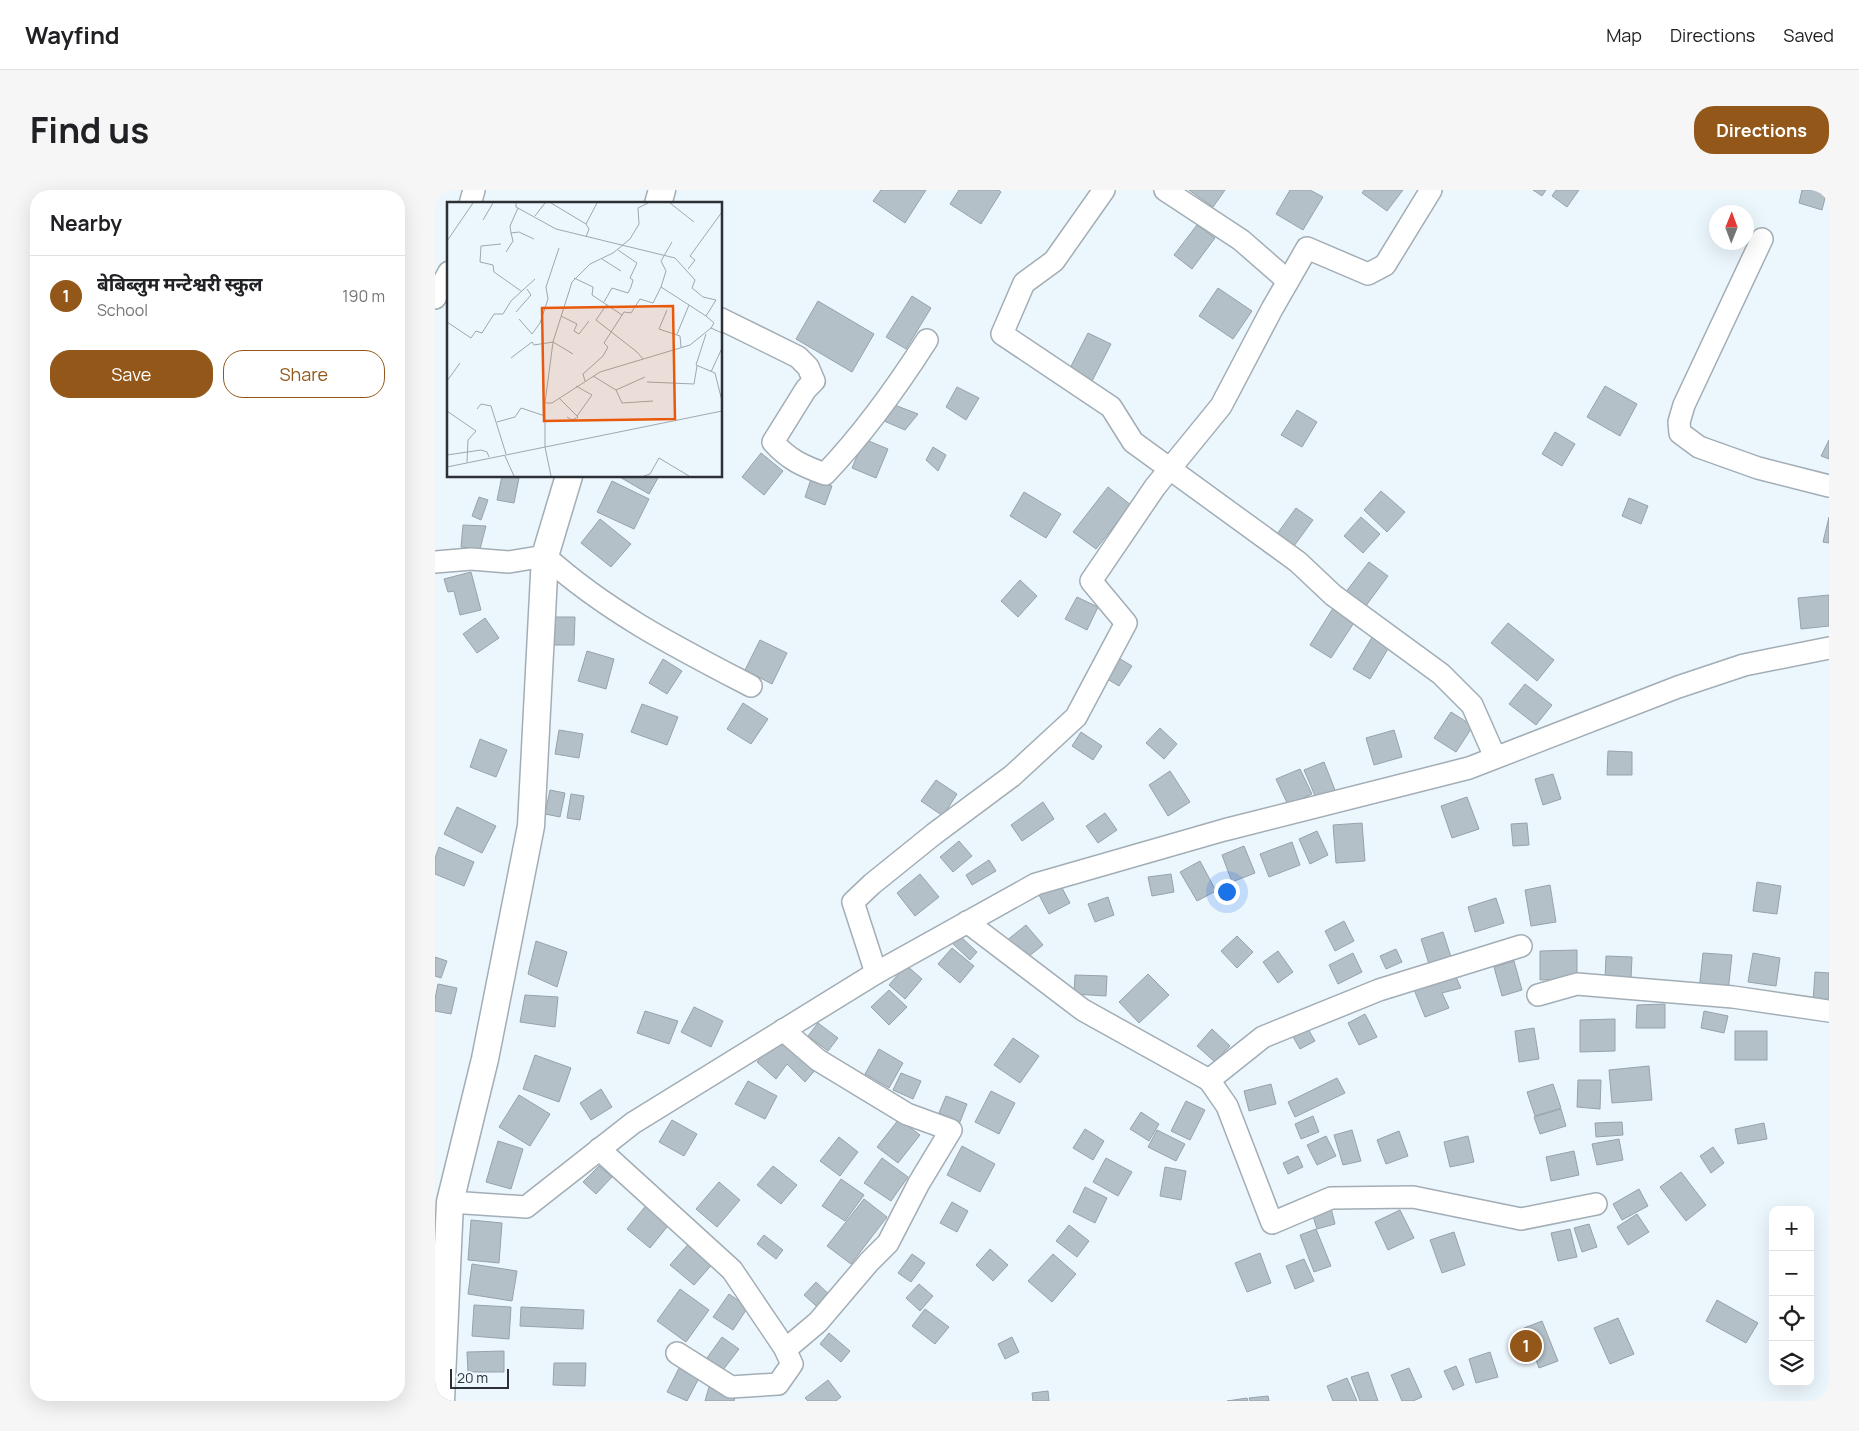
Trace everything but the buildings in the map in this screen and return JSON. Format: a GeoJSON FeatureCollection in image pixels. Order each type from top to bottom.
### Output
{"type":"FeatureCollection","features":[{"type":"Feature","properties":{"kind":"street"},"geometry":{"type":"LineString","coordinates":[[659,202],[663,190]]}},
{"type":"Feature","properties":{"kind":"street"},"geometry":{"type":"LineString","coordinates":[[1104,190],[1054,261],[1024,283],[1002,334],[1111,408],[1133,442],[1298,562],[1333,595],[1441,674],[1472,705],[1495,757]]}},
{"type":"Feature","properties":{"kind":"street"},"geometry":{"type":"LineString","coordinates":[[1165,190],[1241,240],[1288,281]]}},
{"type":"Feature","properties":{"kind":"street"},"geometry":{"type":"LineString","coordinates":[[877,973],[853,902],[872,884],[934,834],[1012,776],[1076,716],[1126,622],[1091,581],[1155,487],[1221,406],[1271,308],[1307,248],[1368,274],[1385,265],[1431,190]]}},
{"type":"Feature","properties":{"kind":"street"},"geometry":{"type":"LineString","coordinates":[[1763,239],[1684,405],[1679,422],[1681,433],[1699,447],[1758,468],[1829,486]]}},
{"type":"Feature","properties":{"kind":"street"},"geometry":{"type":"LineString","coordinates":[[435,298],[447,276]]}},
{"type":"Feature","properties":{"kind":"street"},"geometry":{"type":"LineString","coordinates":[[723,320],[798,358],[808,367],[814,382],[806,390],[773,442],[785,455],[825,474],[873,417],[905,374],[927,340]]}},
{"type":"Feature","properties":{"kind":"street"},"geometry":{"type":"LineString","coordinates":[[441,1401],[439,1344],[450,1202],[485,1060],[531,826],[545,556],[568,478]]}},
{"type":"Feature","properties":{"kind":"street"},"geometry":{"type":"LineString","coordinates":[[435,562],[471,559],[509,562],[545,556]]}},
{"type":"Feature","properties":{"kind":"street"},"geometry":{"type":"LineString","coordinates":[[545,556],[570,579],[621,615],[751,686]]}},
{"type":"Feature","properties":{"kind":"street"},"geometry":{"type":"LineString","coordinates":[[450,1202],[526,1207],[633,1122],[877,973],[1035,884],[1224,830],[1469,768],[1678,687],[1744,665],[1829,648]]}},
{"type":"Feature","properties":{"kind":"street"},"geometry":{"type":"LineString","coordinates":[[967,922],[1083,1010],[1209,1080],[1227,1106],[1272,1223],[1331,1198],[1413,1197],[1521,1219],[1596,1204]]}},
{"type":"Feature","properties":{"kind":"street"},"geometry":{"type":"LineString","coordinates":[[1209,1080],[1263,1037],[1379,990],[1521,946]]}},
{"type":"Feature","properties":{"kind":"street"},"geometry":{"type":"LineString","coordinates":[[1538,995],[1577,984],[1733,997],[1829,1011]]}},
{"type":"Feature","properties":{"kind":"street"},"geometry":{"type":"LineString","coordinates":[[783,1030],[818,1060],[907,1114],[951,1130],[919,1183],[888,1243],[869,1262],[818,1322],[785,1349]]}},
{"type":"Feature","properties":{"kind":"street"},"geometry":{"type":"LineString","coordinates":[[599,1149],[732,1270],[785,1349],[792,1364],[778,1384],[731,1388],[677,1353]]}},
{"type":"Feature","properties":{"kind":"place","name":"बेबिब्लुम मन्टेश्वरी स्कुल"},"geometry":{"type":"Point","coordinates":[1526,1346]}}]}
